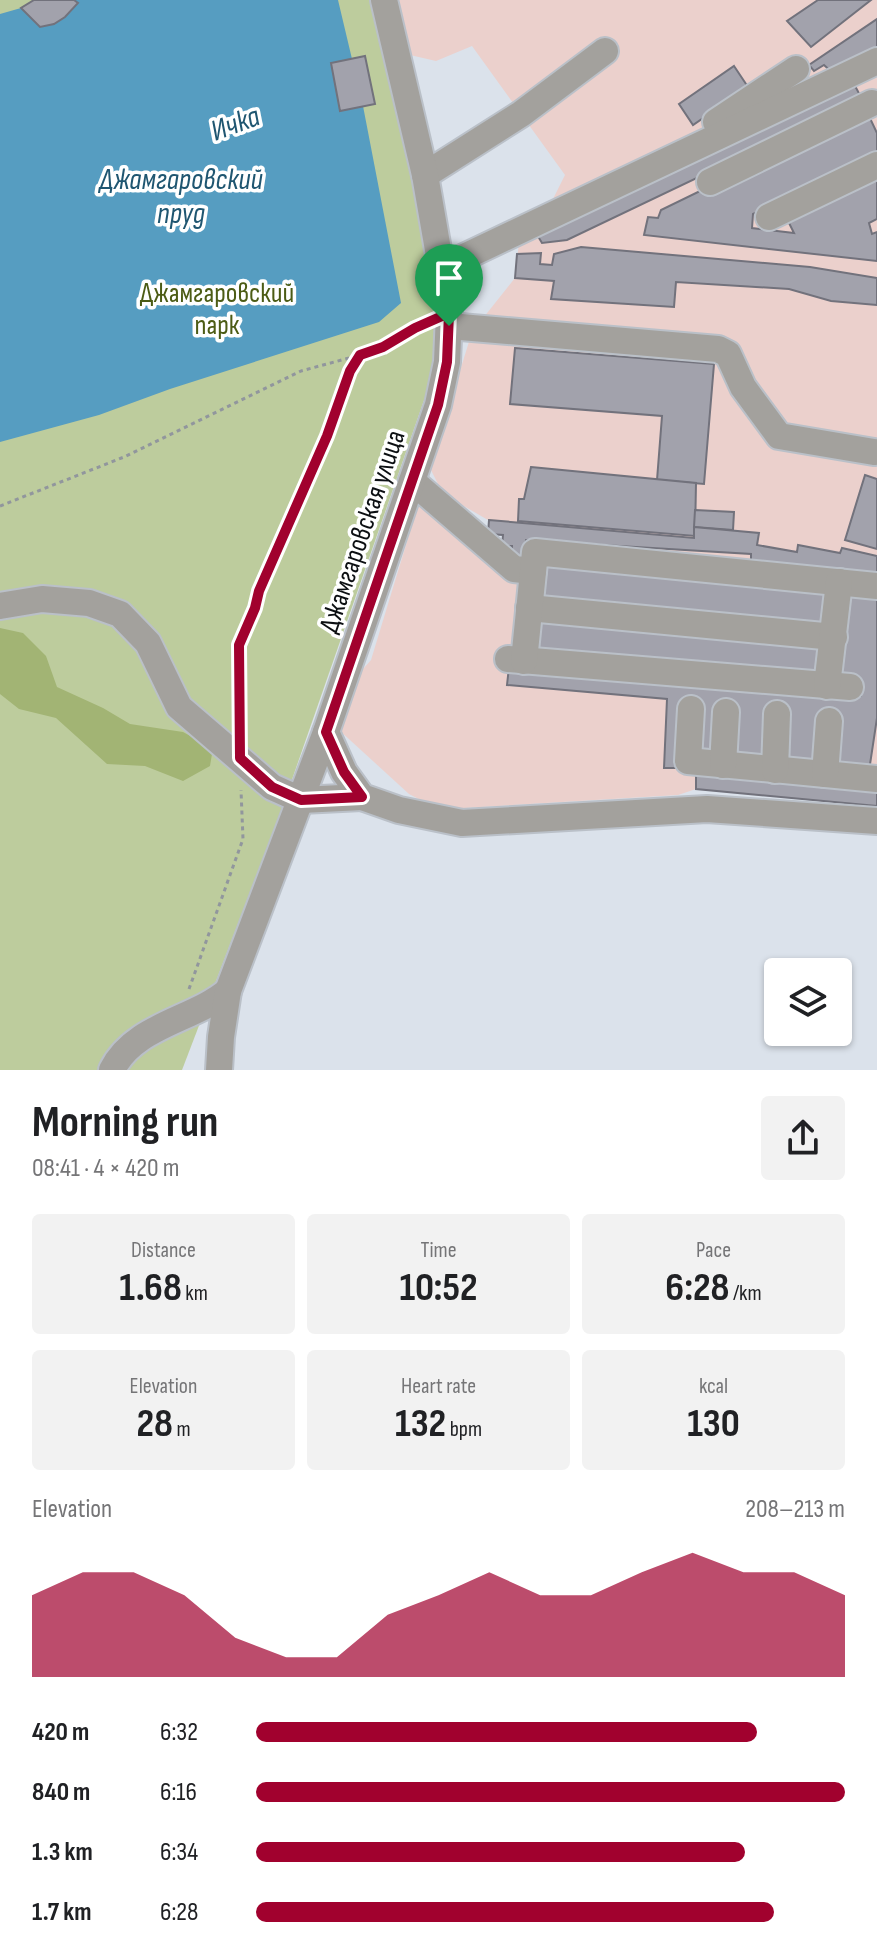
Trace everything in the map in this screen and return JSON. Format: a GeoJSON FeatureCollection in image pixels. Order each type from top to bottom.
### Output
{"type":"FeatureCollection","features":[{"type":"Feature","properties":{"kind":"street","name":"Джамгаровская улица"},"geometry":{"type":"LineString","coordinates":[[219,1070],[228,991],[326,732],[438,405],[447,362],[449,320],[443,267],[384,0]]}},
{"type":"Feature","properties":{"kind":"street"},"geometry":{"type":"LineString","coordinates":[[425,175],[521,114],[605,51]]}},
{"type":"Feature","properties":{"kind":"street"},"geometry":{"type":"LineString","coordinates":[[443,267],[867,66],[874,109],[710,182]]}},
{"type":"Feature","properties":{"kind":"street"},"geometry":{"type":"LineString","coordinates":[[640,172],[796,69]]}},
{"type":"Feature","properties":{"kind":"street"},"geometry":{"type":"LineString","coordinates":[[769,217],[877,165]]}},
{"type":"Feature","properties":{"kind":"street"},"geometry":{"type":"LineString","coordinates":[[449,320],[718,349],[728,354],[743,387],[779,436],[874,452]]}},
{"type":"Feature","properties":{"kind":"street"},"geometry":{"type":"LineString","coordinates":[[412,481],[514,569],[533,571]]}},
{"type":"Feature","properties":{"kind":"street"},"geometry":{"type":"LineString","coordinates":[[839,582],[834,637],[838,686],[516,660],[529,608],[535,552],[839,582],[877,586]]}},
{"type":"Feature","properties":{"kind":"street"},"geometry":{"type":"LineString","coordinates":[[0,606],[42,599],[89,603],[120,614],[148,643],[179,707],[272,787],[301,800],[362,797],[399,810],[462,823],[707,809],[877,821]]}},
{"type":"Feature","properties":{"kind":"street"},"geometry":{"type":"LineString","coordinates":[[529,608],[834,637]]}},
{"type":"Feature","properties":{"kind":"street"},"geometry":{"type":"LineString","coordinates":[[691,709],[688,761],[825,774],[876,774]]}},
{"type":"Feature","properties":{"kind":"street"},"geometry":{"type":"LineString","coordinates":[[723,765],[726,712]]}},
{"type":"Feature","properties":{"kind":"street"},"geometry":{"type":"LineString","coordinates":[[775,770],[777,714]]}},
{"type":"Feature","properties":{"kind":"street"},"geometry":{"type":"LineString","coordinates":[[825,774],[829,721]]}},
{"type":"Feature","properties":{"kind":"street"},"geometry":{"type":"LineString","coordinates":[[326,732],[344,772],[362,797]]}},
{"type":"Feature","properties":{"kind":"street"},"geometry":{"type":"LineString","coordinates":[[112,1070],[136,1041],[180,1015],[218,1000],[228,991]]}},
{"type":"Feature","properties":{"kind":"path"},"geometry":{"type":"LineString","coordinates":[[0,506],[124,457],[301,371],[360,355],[383,347],[415,328],[449,320]]}},
{"type":"Feature","properties":{"kind":"path"},"geometry":{"type":"LineString","coordinates":[[180,1015],[243,839],[239,645],[259,591],[327,436],[350,371],[360,355]]}},
{"type":"Feature","properties":{"kind":"shaded area"},"geometry":{"type":"Polygon","coordinates":[[[399,0],[877,0],[877,806],[696,789],[678,795],[448,809],[432,806],[409,794],[339,730],[356,677],[371,660],[420,499],[512,561],[512,546],[502,546],[502,535],[488,534],[488,520],[443,494],[430,468],[472,332],[515,278],[519,242],[536,233],[565,175],[472,46],[436,61],[410,55],[399,0]]]}},
{"type":"Feature","properties":{"kind":"green space","name":"Джамгаровский парк"},"geometry":{"type":"Polygon","coordinates":[[[0,0],[372,0],[395,93],[435,293],[436,338],[430,383],[280,814],[182,1070],[0,1070],[0,0]]]}},
{"type":"Feature","properties":{"kind":"green space"},"geometry":{"type":"Polygon","coordinates":[[[0,628],[23,633],[46,656],[57,687],[130,724],[183,732],[213,748],[210,766],[183,781],[145,766],[107,764],[56,718],[19,709],[0,694],[0,628]]]}},
{"type":"Feature","properties":{"kind":"water","name":"Джамгаровский пруд"},"geometry":{"type":"Polygon","coordinates":[[[74,0],[338,0],[352,59],[331,64],[340,110],[363,106],[401,303],[379,322],[99,415],[0,442],[0,14],[21,8],[40,27],[65,16],[77,3],[74,0]]]}},
{"type":"Feature","properties":{"kind":"building"},"geometry":{"type":"Polygon","coordinates":[[[34,0],[74,0],[78,3],[54,24],[40,27],[21,8],[34,0]]]}},
{"type":"Feature","properties":{"kind":"building"},"geometry":{"type":"Polygon","coordinates":[[[818,0],[871,0],[811,47],[787,21],[818,0]]]}},
{"type":"Feature","properties":{"kind":"building"},"geometry":{"type":"Polygon","coordinates":[[[877,19],[877,51],[836,76],[824,65],[814,71],[809,65],[877,19]]]}},
{"type":"Feature","properties":{"kind":"building"},"geometry":{"type":"Polygon","coordinates":[[[365,56],[375,104],[340,111],[331,63],[365,56]]]}},
{"type":"Feature","properties":{"kind":"building"},"geometry":{"type":"Polygon","coordinates":[[[734,66],[748,87],[693,125],[679,104],[734,66]]]}},
{"type":"Feature","properties":{"kind":"building"},"geometry":{"type":"Polygon","coordinates":[[[854,84],[862,99],[567,240],[542,243],[536,233],[854,84]]]}},
{"type":"Feature","properties":{"kind":"building"},"geometry":{"type":"Polygon","coordinates":[[[868,114],[877,133],[877,155],[753,214],[752,228],[794,233],[786,217],[877,173],[877,219],[869,223],[872,234],[877,232],[877,261],[644,235],[648,217],[658,218],[661,210],[700,191],[714,191],[868,114]]]}},
{"type":"Feature","properties":{"kind":"building"},"geometry":{"type":"Polygon","coordinates":[[[581,247],[810,267],[877,278],[877,305],[831,301],[789,289],[676,282],[674,307],[551,299],[554,281],[515,278],[517,254],[541,253],[540,264],[552,265],[554,254],[581,247]]]}},
{"type":"Feature","properties":{"kind":"building"},"geometry":{"type":"Polygon","coordinates":[[[515,348],[714,364],[704,484],[657,480],[662,416],[510,404],[515,348]]]}},
{"type":"Feature","properties":{"kind":"building"},"geometry":{"type":"Polygon","coordinates":[[[531,467],[696,483],[695,536],[518,521],[519,499],[524,499],[531,467]]]}},
{"type":"Feature","properties":{"kind":"building"},"geometry":{"type":"Polygon","coordinates":[[[865,475],[877,479],[877,549],[845,540],[865,475]]]}},
{"type":"Feature","properties":{"kind":"building"},"geometry":{"type":"Polygon","coordinates":[[[695,510],[734,512],[733,530],[694,527],[695,510]]]}},
{"type":"Feature","properties":{"kind":"building"},"geometry":{"type":"Polygon","coordinates":[[[489,520],[694,538],[694,527],[759,533],[757,545],[797,552],[798,545],[840,553],[842,548],[877,556],[877,579],[751,565],[751,554],[526,540],[524,562],[512,561],[512,546],[502,546],[503,535],[488,534],[489,520]]]}},
{"type":"Feature","properties":{"kind":"building"},"geometry":{"type":"Polygon","coordinates":[[[543,565],[831,593],[827,629],[539,601],[543,565]]]}},
{"type":"Feature","properties":{"kind":"building"},"geometry":{"type":"Polygon","coordinates":[[[848,591],[877,594],[877,718],[869,771],[715,758],[681,768],[664,768],[667,699],[507,685],[509,667],[861,696],[862,682],[835,679],[848,591]]]}},
{"type":"Feature","properties":{"kind":"building"},"geometry":{"type":"Polygon","coordinates":[[[540,616],[824,642],[821,678],[537,653],[540,616]]]}},
{"type":"Feature","properties":{"kind":"building"},"geometry":{"type":"Polygon","coordinates":[[[696,768],[877,786],[877,806],[696,789],[696,768]]]}},
{"type":"Feature","properties":{"kind":"route"},"geometry":{"type":"LineString","coordinates":[[449,313],[449,326],[447,362],[438,405],[326,732],[344,772],[362,797],[301,800],[272,787],[240,758],[239,645],[259,591],[327,436],[350,371],[360,355],[383,347],[449,313]]}},
{"type":"Feature","properties":{"kind":"water label","name":"Ичка"},"geometry":{"type":"Point","coordinates":[235,123]}}]}
